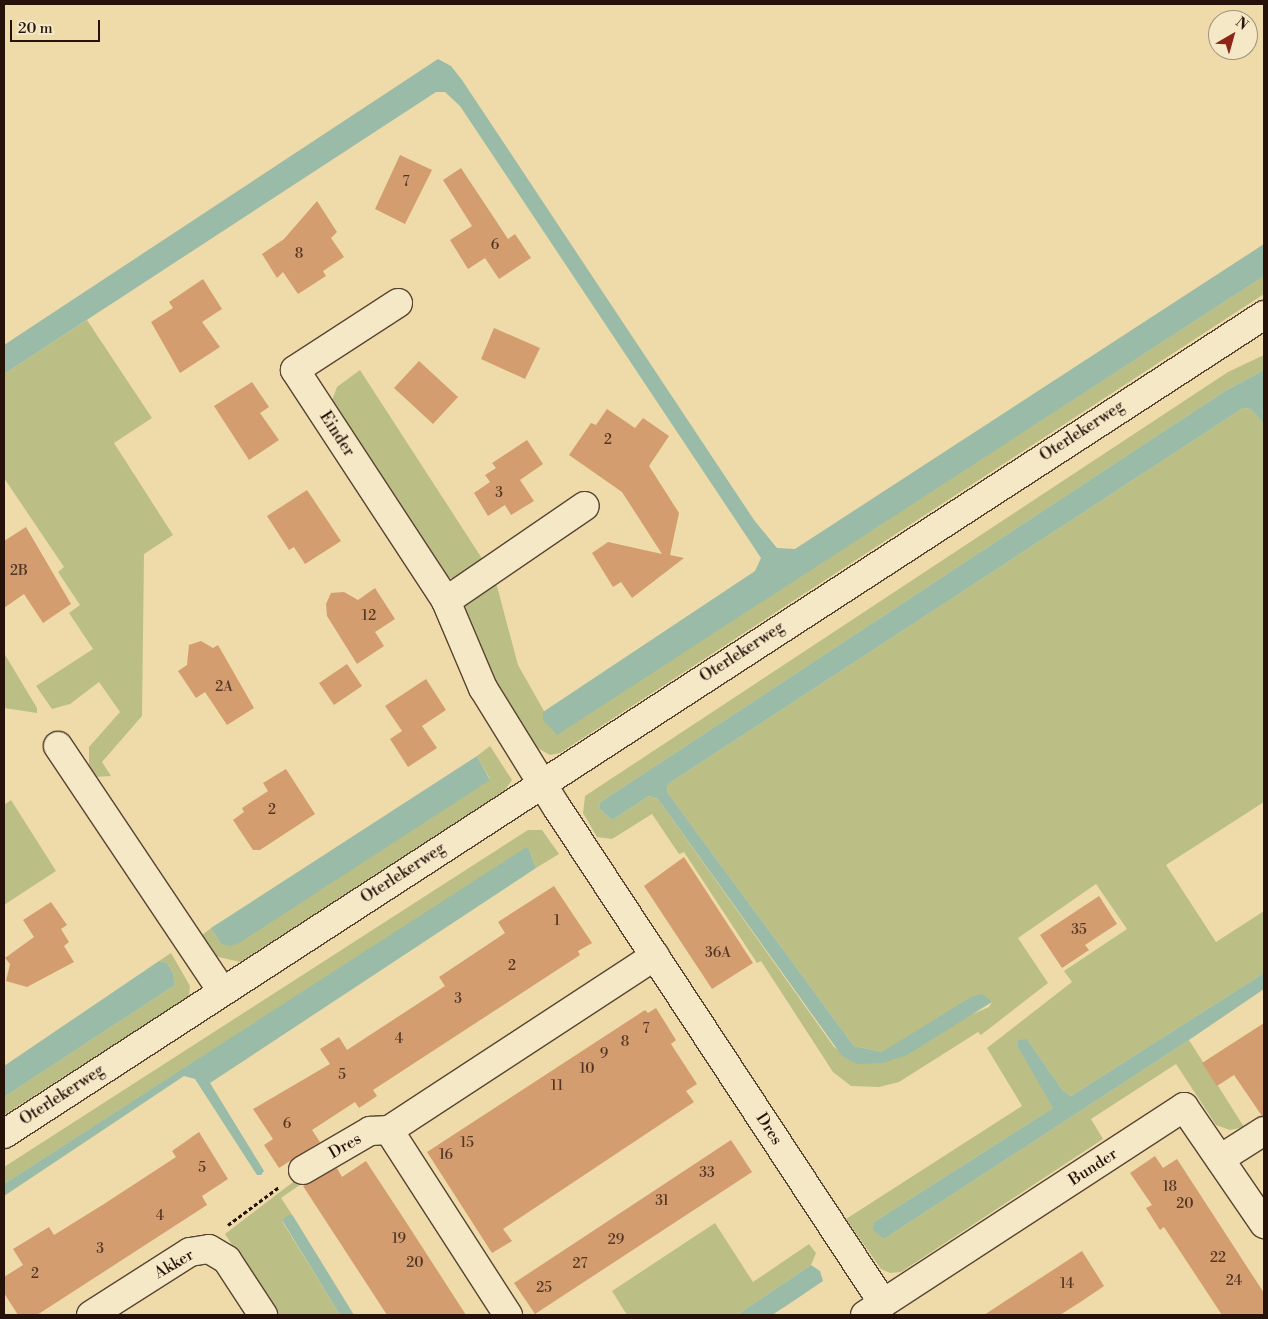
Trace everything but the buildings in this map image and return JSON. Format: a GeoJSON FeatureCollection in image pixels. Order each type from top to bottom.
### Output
{"type":"FeatureCollection","features":[{"type":"Feature","properties":{"kind":"street","name":"Einder"},"geometry":{"type":"LineString","coordinates":[[398,303],[295,370],[446,601],[484,688],[542,782]]}},
{"type":"Feature","properties":{"kind":"street","name":"Oterlekerweg"},"geometry":{"type":"LineString","coordinates":[[4,1134],[542,782],[1264,315]]}},
{"type":"Feature","properties":{"kind":"street"},"geometry":{"type":"LineString","coordinates":[[446,601],[585,506]]}},
{"type":"Feature","properties":{"kind":"street"},"geometry":{"type":"LineString","coordinates":[[58,746],[222,991]]}},
{"type":"Feature","properties":{"kind":"street","name":"Dres"},"geometry":{"type":"LineString","coordinates":[[542,782],[655,956],[874,1309]]}},
{"type":"Feature","properties":{"kind":"street","name":"Dres"},"geometry":{"type":"LineString","coordinates":[[303,1170],[370,1131],[389,1130],[655,956]]}},
{"type":"Feature","properties":{"kind":"street","name":"Bunder"},"geometry":{"type":"LineString","coordinates":[[874,1309],[1184,1107],[1264,1224]]}},
{"type":"Feature","properties":{"kind":"street"},"geometry":{"type":"LineString","coordinates":[[389,1130],[508,1315]]}},
{"type":"Feature","properties":{"kind":"street"},"geometry":{"type":"LineString","coordinates":[[1220,1159],[1264,1131]]}},
{"type":"Feature","properties":{"kind":"street","name":"Akker"},"geometry":{"type":"LineString","coordinates":[[91,1315],[190,1252],[209,1250],[227,1260],[263,1315]]}},
{"type":"Feature","properties":{"kind":"path"},"geometry":{"type":"LineString","coordinates":[[209,1250],[227,1227],[303,1170]]}},
{"type":"Feature","properties":{"kind":"green space"},"geometry":{"type":"Polygon","coordinates":[[[1264,276],[1264,294],[560,753],[550,755],[534,746],[500,692],[462,606],[494,575],[518,665],[557,734],[1264,276]]]}},
{"type":"Feature","properties":{"kind":"green space"},"geometry":{"type":"Polygon","coordinates":[[[87,320],[152,418],[114,443],[173,535],[144,554],[142,716],[102,762],[111,776],[95,777],[89,766],[89,747],[120,712],[99,682],[70,704],[52,709],[36,686],[93,649],[69,613],[80,605],[58,572],[64,567],[4,478],[4,374],[87,320]]]}},
{"type":"Feature","properties":{"kind":"green space"},"geometry":{"type":"Polygon","coordinates":[[[1264,355],[1264,370],[1225,391],[599,803],[600,809],[612,820],[649,796],[658,799],[834,1047],[857,1064],[989,1007],[992,1002],[882,1052],[854,1046],[667,792],[668,784],[1243,408],[1251,409],[1264,424],[1264,802],[1166,865],[1216,942],[1264,911],[1264,973],[1071,1096],[1063,1091],[1027,1039],[1053,1108],[874,1222],[884,1239],[1189,1040],[1244,1127],[1230,1130],[1216,1125],[1176,1064],[1091,1119],[1103,1139],[901,1272],[890,1273],[881,1269],[846,1219],[1022,1106],[987,1048],[1072,982],[1064,971],[1127,929],[1096,884],[1018,938],[1048,983],[981,1035],[978,1032],[899,1082],[879,1087],[851,1086],[833,1072],[761,961],[757,963],[684,852],[679,854],[652,814],[612,839],[597,837],[583,813],[585,796],[1228,372],[1264,355]]]}},
{"type":"Feature","properties":{"kind":"green space"},"geometry":{"type":"Polygon","coordinates":[[[360,370],[483,560],[457,578],[446,578],[331,403],[337,387],[360,370]]]}},
{"type":"Feature","properties":{"kind":"green space"},"geometry":{"type":"Polygon","coordinates":[[[4,653],[37,708],[37,713],[4,708],[4,653]]]}},
{"type":"Feature","properties":{"kind":"green space"},"geometry":{"type":"Polygon","coordinates":[[[490,746],[512,780],[505,790],[240,962],[214,956],[201,936],[211,928],[221,944],[490,779],[477,756],[490,746]]]}},
{"type":"Feature","properties":{"kind":"green space"},"geometry":{"type":"Polygon","coordinates":[[[11,800],[56,871],[4,905],[4,805],[11,800]]]}},
{"type":"Feature","properties":{"kind":"green space"},"geometry":{"type":"Polygon","coordinates":[[[528,830],[542,830],[559,854],[536,868],[529,849],[525,849],[4,1184],[4,1167],[528,830]]]}},
{"type":"Feature","properties":{"kind":"green space"},"geometry":{"type":"Polygon","coordinates":[[[171,953],[190,986],[189,996],[4,1115],[4,1097],[175,985],[173,973],[167,963],[159,961],[171,953]]]}},
{"type":"Feature","properties":{"kind":"green space"},"geometry":{"type":"Polygon","coordinates":[[[301,1176],[304,1182],[281,1198],[293,1216],[282,1221],[340,1315],[277,1315],[225,1234],[301,1176]]]}},
{"type":"Feature","properties":{"kind":"green space"},"geometry":{"type":"Polygon","coordinates":[[[715,1223],[753,1282],[809,1244],[816,1253],[811,1265],[737,1315],[627,1315],[612,1291],[715,1223]]]}},
{"type":"Feature","properties":{"kind":"shaded area"},"geometry":{"type":"Polygon","coordinates":[[[438,59],[451,66],[462,80],[754,520],[777,548],[795,549],[1264,244],[1264,276],[557,735],[543,720],[543,712],[755,571],[761,558],[460,106],[445,92],[436,92],[4,374],[4,345],[438,59]]]}},
{"type":"Feature","properties":{"kind":"shaded area"},"geometry":{"type":"Polygon","coordinates":[[[1264,370],[1264,424],[1251,409],[1243,408],[668,784],[667,792],[854,1046],[882,1052],[971,997],[982,994],[992,1002],[907,1055],[883,1063],[857,1064],[842,1056],[658,799],[649,796],[612,820],[600,809],[599,803],[1225,391],[1264,370]]]}},
{"type":"Feature","properties":{"kind":"shaded area"},"geometry":{"type":"Polygon","coordinates":[[[477,756],[490,780],[239,943],[230,946],[221,944],[211,928],[477,756]]]}},
{"type":"Feature","properties":{"kind":"shaded area"},"geometry":{"type":"Polygon","coordinates":[[[525,848],[529,849],[536,868],[210,1083],[264,1171],[261,1175],[257,1175],[195,1079],[184,1076],[4,1196],[4,1184],[525,848]]]}},
{"type":"Feature","properties":{"kind":"shaded area"},"geometry":{"type":"Polygon","coordinates":[[[159,961],[167,963],[173,973],[175,985],[4,1097],[4,1066],[159,961]]]}},
{"type":"Feature","properties":{"kind":"shaded area"},"geometry":{"type":"Polygon","coordinates":[[[1264,973],[1264,989],[1189,1040],[884,1239],[873,1230],[874,1222],[1053,1108],[1018,1047],[1018,1040],[1027,1039],[1063,1091],[1071,1096],[1264,973]]]}},
{"type":"Feature","properties":{"kind":"shaded area"},"geometry":{"type":"Polygon","coordinates":[[[289,1215],[293,1216],[354,1315],[340,1315],[282,1220],[289,1215]]]}},
{"type":"Feature","properties":{"kind":"shaded area"},"geometry":{"type":"Polygon","coordinates":[[[811,1265],[820,1271],[823,1281],[792,1302],[772,1315],[737,1315],[811,1265]]]}}]}
